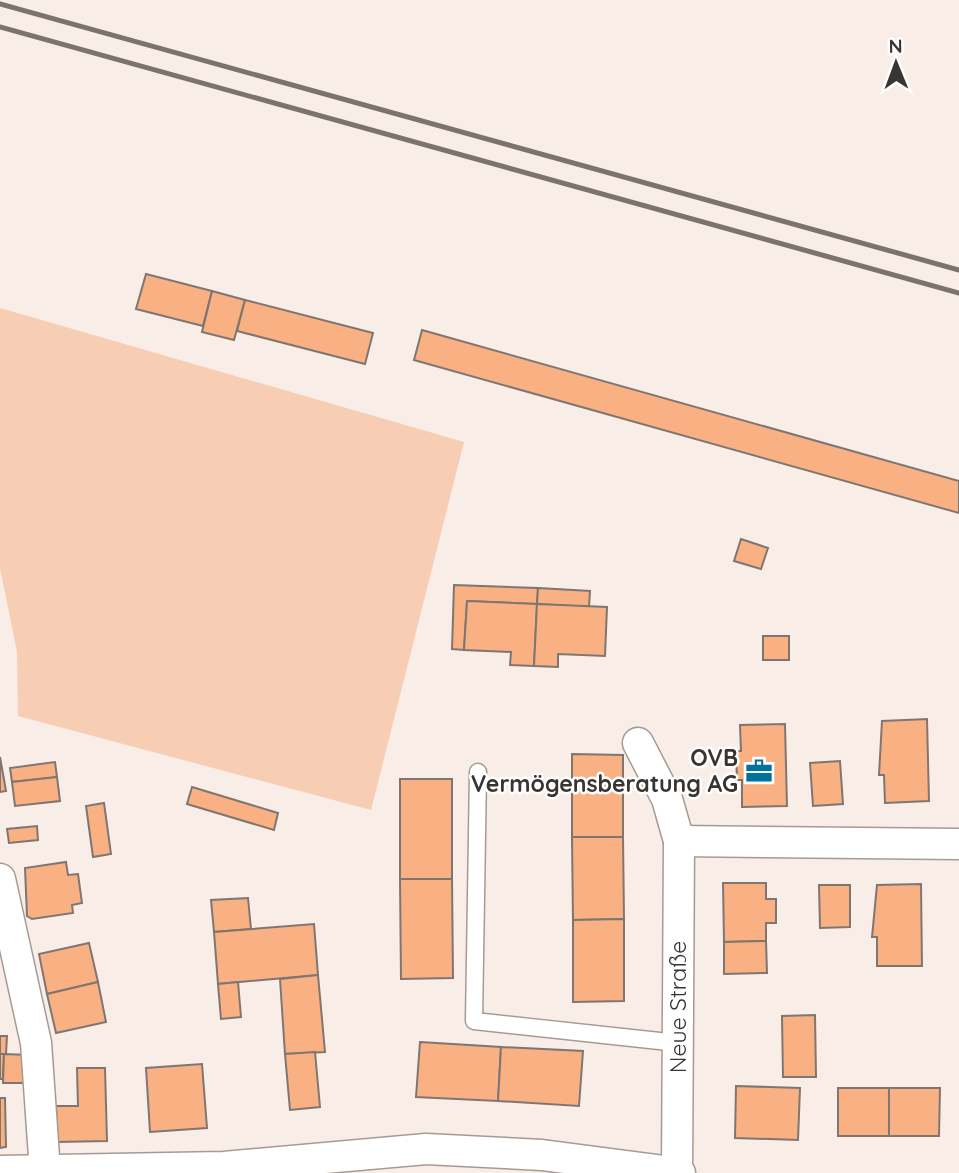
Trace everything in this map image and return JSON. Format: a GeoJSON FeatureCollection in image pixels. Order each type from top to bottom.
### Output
{"type":"FeatureCollection","features":[{"type":"Feature","properties":{"kind":"street","name":"Neue Straße"},"geometry":{"type":"LineString","coordinates":[[638,743],[667,799],[679,841],[678,1173]]}},
{"type":"Feature","properties":{"kind":"street"},"geometry":{"type":"LineString","coordinates":[[679,841],[959,844]]}},
{"type":"Feature","properties":{"kind":"street"},"geometry":{"type":"LineString","coordinates":[[0,879],[36,1043],[45,1171]]}},
{"type":"Feature","properties":{"kind":"street"},"geometry":{"type":"LineString","coordinates":[[0,1171],[224,1170],[426,1149],[542,1155],[678,1173]]}},
{"type":"Feature","properties":{"kind":"lane"},"geometry":{"type":"LineString","coordinates":[[478,772],[474,1021],[678,1043]]}},
{"type":"Feature","properties":{"kind":"shaded area"},"geometry":{"type":"Polygon","coordinates":[[[0,308],[464,442],[371,810],[18,716],[17,652],[0,568],[0,308]]]}},
{"type":"Feature","properties":{"kind":"building"},"geometry":{"type":"Polygon","coordinates":[[[146,274],[212,291],[203,326],[136,309],[146,274]]]}},
{"type":"Feature","properties":{"kind":"building"},"geometry":{"type":"Polygon","coordinates":[[[212,291],[245,300],[234,340],[202,332],[212,291]]]}},
{"type":"Feature","properties":{"kind":"building"},"geometry":{"type":"Polygon","coordinates":[[[245,300],[373,333],[365,364],[237,331],[245,300]]]}},
{"type":"Feature","properties":{"kind":"building"},"geometry":{"type":"Polygon","coordinates":[[[422,330],[959,481],[959,513],[414,360],[422,330]]]}},
{"type":"Feature","properties":{"kind":"building"},"geometry":{"type":"Polygon","coordinates":[[[741,539],[768,548],[761,569],[734,561],[741,539]]]}},
{"type":"Feature","properties":{"kind":"building"},"geometry":{"type":"Polygon","coordinates":[[[454,585],[538,588],[537,604],[467,601],[464,650],[452,649],[454,585]]]}},
{"type":"Feature","properties":{"kind":"building"},"geometry":{"type":"Polygon","coordinates":[[[538,588],[590,591],[589,607],[537,604],[538,588]]]}},
{"type":"Feature","properties":{"kind":"building"},"geometry":{"type":"Polygon","coordinates":[[[467,601],[537,604],[534,666],[510,665],[511,652],[464,650],[467,601]]]}},
{"type":"Feature","properties":{"kind":"building"},"geometry":{"type":"Polygon","coordinates":[[[537,604],[607,607],[605,656],[558,654],[558,667],[534,666],[537,604]]]}},
{"type":"Feature","properties":{"kind":"building"},"geometry":{"type":"Polygon","coordinates":[[[763,636],[789,636],[789,660],[763,660],[763,636]]]}},
{"type":"Feature","properties":{"kind":"building"},"geometry":{"type":"Polygon","coordinates":[[[927,719],[929,801],[885,803],[884,775],[879,775],[882,721],[927,719]]]}},
{"type":"Feature","properties":{"kind":"building"},"geometry":{"type":"Polygon","coordinates":[[[785,724],[787,806],[742,807],[742,780],[737,780],[736,751],[741,751],[740,725],[785,724]]]}},
{"type":"Feature","properties":{"kind":"building"},"geometry":{"type":"Polygon","coordinates":[[[572,754],[623,755],[623,837],[572,837],[572,754]]]}},
{"type":"Feature","properties":{"kind":"building"},"geometry":{"type":"Polygon","coordinates":[[[0,757],[6,791],[0,792],[0,757]]]}},
{"type":"Feature","properties":{"kind":"building"},"geometry":{"type":"Polygon","coordinates":[[[840,761],[843,804],[813,806],[810,763],[840,761]]]}},
{"type":"Feature","properties":{"kind":"building"},"geometry":{"type":"Polygon","coordinates":[[[55,762],[57,777],[12,782],[10,768],[55,762]]]}},
{"type":"Feature","properties":{"kind":"building"},"geometry":{"type":"Polygon","coordinates":[[[57,777],[60,801],[15,806],[12,782],[57,777]]]}},
{"type":"Feature","properties":{"kind":"building"},"geometry":{"type":"Polygon","coordinates":[[[400,779],[452,779],[452,879],[400,879],[400,779]]]}},
{"type":"Feature","properties":{"kind":"building"},"geometry":{"type":"Polygon","coordinates":[[[192,787],[278,813],[274,830],[187,804],[192,787]]]}},
{"type":"Feature","properties":{"kind":"building"},"geometry":{"type":"Polygon","coordinates":[[[104,803],[111,854],[93,857],[86,806],[104,803]]]}},
{"type":"Feature","properties":{"kind":"building"},"geometry":{"type":"Polygon","coordinates":[[[37,826],[38,840],[9,843],[7,829],[37,826]]]}},
{"type":"Feature","properties":{"kind":"building"},"geometry":{"type":"Polygon","coordinates":[[[572,837],[623,837],[624,919],[573,920],[572,837]]]}},
{"type":"Feature","properties":{"kind":"building"},"geometry":{"type":"Polygon","coordinates":[[[66,862],[68,875],[78,874],[82,903],[72,905],[73,913],[32,919],[27,916],[25,868],[66,862]]]}},
{"type":"Feature","properties":{"kind":"building"},"geometry":{"type":"Polygon","coordinates":[[[400,879],[452,879],[453,978],[401,979],[400,879]]]}},
{"type":"Feature","properties":{"kind":"building"},"geometry":{"type":"Polygon","coordinates":[[[723,883],[766,883],[766,899],[776,899],[776,923],[766,923],[766,941],[724,942],[723,883]]]}},
{"type":"Feature","properties":{"kind":"building"},"geometry":{"type":"Polygon","coordinates":[[[921,884],[922,966],[877,966],[877,937],[872,937],[877,885],[921,884]]]}},
{"type":"Feature","properties":{"kind":"building"},"geometry":{"type":"Polygon","coordinates":[[[819,885],[850,885],[850,927],[820,928],[819,885]]]}},
{"type":"Feature","properties":{"kind":"building"},"geometry":{"type":"Polygon","coordinates":[[[248,898],[251,929],[214,932],[211,900],[248,898]]]}},
{"type":"Feature","properties":{"kind":"building"},"geometry":{"type":"Polygon","coordinates":[[[624,919],[624,1001],[573,1002],[573,920],[624,919]]]}},
{"type":"Feature","properties":{"kind":"building"},"geometry":{"type":"Polygon","coordinates":[[[314,924],[318,975],[218,984],[214,932],[314,924]]]}},
{"type":"Feature","properties":{"kind":"building"},"geometry":{"type":"Polygon","coordinates":[[[766,941],[767,973],[724,974],[724,942],[766,941]]]}},
{"type":"Feature","properties":{"kind":"building"},"geometry":{"type":"Polygon","coordinates":[[[89,943],[98,982],[47,994],[39,954],[89,943]]]}},
{"type":"Feature","properties":{"kind":"building"},"geometry":{"type":"Polygon","coordinates":[[[318,975],[325,1052],[285,1054],[280,979],[318,975]]]}},
{"type":"Feature","properties":{"kind":"building"},"geometry":{"type":"Polygon","coordinates":[[[98,982],[106,1022],[56,1033],[47,994],[98,982]]]}},
{"type":"Feature","properties":{"kind":"building"},"geometry":{"type":"Polygon","coordinates":[[[238,982],[241,1017],[221,1019],[218,984],[238,982]]]}},
{"type":"Feature","properties":{"kind":"building"},"geometry":{"type":"Polygon","coordinates":[[[815,1015],[816,1077],[783,1077],[782,1016],[815,1015]]]}},
{"type":"Feature","properties":{"kind":"building"},"geometry":{"type":"Polygon","coordinates":[[[0,1036],[7,1036],[6,1054],[0,1054],[0,1036]]]}},
{"type":"Feature","properties":{"kind":"building"},"geometry":{"type":"Polygon","coordinates":[[[420,1042],[501,1047],[498,1101],[416,1097],[420,1042]]]}},
{"type":"Feature","properties":{"kind":"building"},"geometry":{"type":"Polygon","coordinates":[[[501,1047],[583,1051],[579,1106],[498,1101],[501,1047]]]}},
{"type":"Feature","properties":{"kind":"building"},"geometry":{"type":"Polygon","coordinates":[[[315,1052],[320,1107],[290,1110],[285,1054],[315,1052]]]}},
{"type":"Feature","properties":{"kind":"building"},"geometry":{"type":"Polygon","coordinates":[[[0,1054],[4,1054],[3,1079],[0,1079],[0,1054]]]}},
{"type":"Feature","properties":{"kind":"building"},"geometry":{"type":"Polygon","coordinates":[[[4,1054],[29,1055],[32,1083],[3,1083],[4,1054]]]}},
{"type":"Feature","properties":{"kind":"building"},"geometry":{"type":"Polygon","coordinates":[[[202,1064],[207,1128],[150,1132],[146,1068],[202,1064]]]}},
{"type":"Feature","properties":{"kind":"building"},"geometry":{"type":"Polygon","coordinates":[[[77,1068],[105,1068],[107,1141],[57,1142],[56,1106],[78,1106],[77,1068]]]}},
{"type":"Feature","properties":{"kind":"building"},"geometry":{"type":"Polygon","coordinates":[[[736,1086],[800,1088],[798,1140],[735,1138],[736,1086]]]}},
{"type":"Feature","properties":{"kind":"building"},"geometry":{"type":"Polygon","coordinates":[[[838,1088],[889,1088],[889,1136],[838,1136],[838,1088]]]}},
{"type":"Feature","properties":{"kind":"building"},"geometry":{"type":"Polygon","coordinates":[[[889,1088],[940,1088],[939,1136],[889,1136],[889,1088]]]}},
{"type":"Feature","properties":{"kind":"building"},"geometry":{"type":"Polygon","coordinates":[[[0,1098],[5,1098],[6,1147],[0,1148],[0,1098]]]}},
{"type":"Feature","properties":{"kind":"railway"},"geometry":{"type":"LineString","coordinates":[[0,4],[959,270]]}},
{"type":"Feature","properties":{"kind":"railway"},"geometry":{"type":"LineString","coordinates":[[0,27],[959,293]]}},
{"type":"Feature","properties":{"kind":"place","name":"OVB Vermögensberatung AG"},"geometry":{"type":"Point","coordinates":[759,771]}}]}
